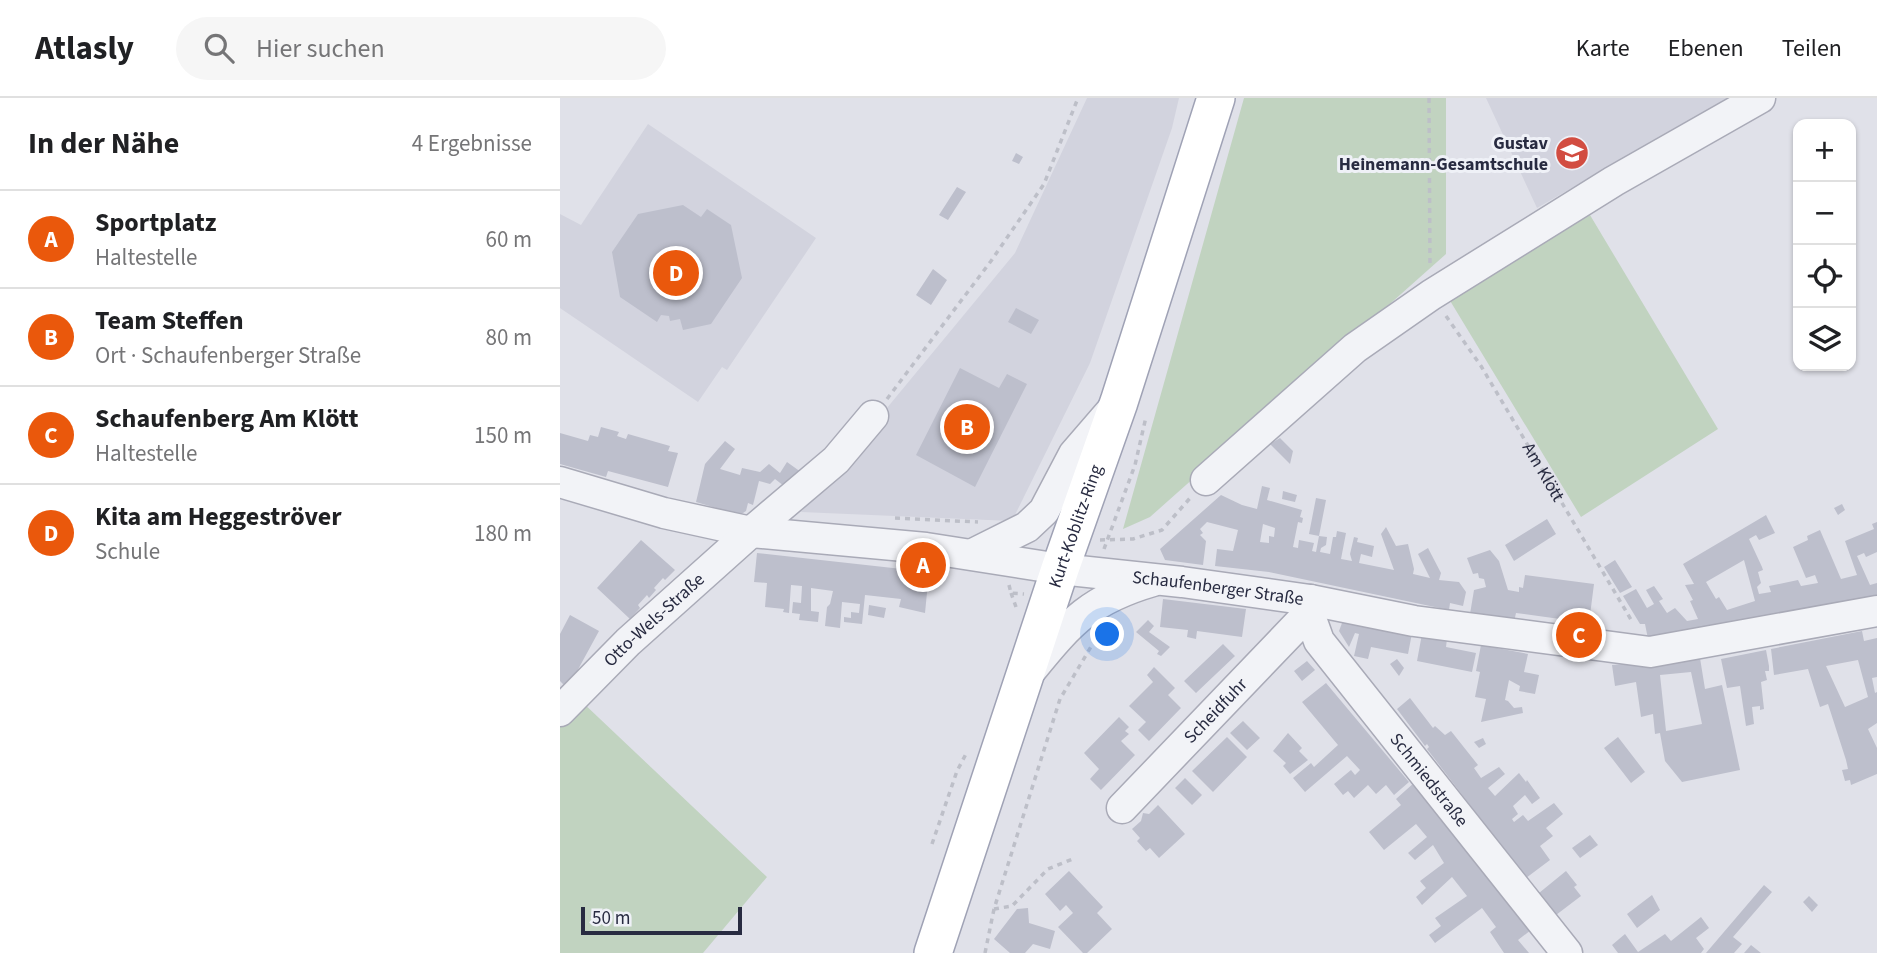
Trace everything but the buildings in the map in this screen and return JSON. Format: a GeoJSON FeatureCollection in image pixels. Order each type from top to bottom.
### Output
{"type":"FeatureCollection","features":[{"type":"Feature","properties":{"kind":"main road","name":"Kurt-Koblitz-Ring"},"geometry":{"type":"LineString","coordinates":[[933,953],[1060,569],[1119,402],[1216,98]]}},
{"type":"Feature","properties":{"kind":"street"},"geometry":{"type":"LineString","coordinates":[[1206,480],[1355,348],[1431,295],[1614,181],[1760,98]]}},
{"type":"Feature","properties":{"kind":"street"},"geometry":{"type":"LineString","coordinates":[[973,554],[1027,527],[1044,511],[1074,454],[1119,402]]}},
{"type":"Feature","properties":{"kind":"street","name":"Otto-Wels-Straße"},"geometry":{"type":"LineString","coordinates":[[560,711],[628,642],[836,460],[873,416]]}},
{"type":"Feature","properties":{"kind":"street","name":"Schaufenberger Straße"},"geometry":{"type":"LineString","coordinates":[[560,482],[664,513],[751,532],[973,554],[1060,569],[1160,579],[1310,606],[1650,652],[1877,611]]}},
{"type":"Feature","properties":{"kind":"street"},"geometry":{"type":"LineString","coordinates":[[1024,679],[1056,639],[1083,613],[1122,592],[1160,579]]}},
{"type":"Feature","properties":{"kind":"street","name":"Scheidfuhr"},"geometry":{"type":"LineString","coordinates":[[1122,808],[1310,606]]}},
{"type":"Feature","properties":{"kind":"street","name":"Schmiedstraße"},"geometry":{"type":"LineString","coordinates":[[1310,606],[1319,641],[1567,953]]}},
{"type":"Feature","properties":{"kind":"path"},"geometry":{"type":"LineString","coordinates":[[873,416],[991,261],[1044,184],[1078,98]]}},
{"type":"Feature","properties":{"kind":"path"},"geometry":{"type":"LineString","coordinates":[[1429,98],[1431,295]]}},
{"type":"Feature","properties":{"kind":"path","name":"Am Klött"},"geometry":{"type":"LineString","coordinates":[[1431,295],[1481,366],[1650,652]]}},
{"type":"Feature","properties":{"kind":"path"},"geometry":{"type":"LineString","coordinates":[[1109,541],[1133,540],[1162,530],[1206,480]]}},
{"type":"Feature","properties":{"kind":"path"},"geometry":{"type":"LineString","coordinates":[[892,517],[983,522]]}},
{"type":"Feature","properties":{"kind":"path"},"geometry":{"type":"LineString","coordinates":[[985,953],[994,909],[1059,699],[1101,630]]}},
{"type":"Feature","properties":{"kind":"path"},"geometry":{"type":"LineString","coordinates":[[994,909],[1012,906],[1048,869],[1075,858]]}},
{"type":"Feature","properties":{"kind":"shaded area"},"geometry":{"type":"Polygon","coordinates":[[[1087,98],[1179,98],[1172,128],[1090,363],[1012,521],[801,512],[1015,253],[1087,98]]]}},
{"type":"Feature","properties":{"kind":"shaded area","name":"Gustav Heinemann-Gesamtschule"},"geometry":{"type":"Polygon","coordinates":[[[1486,98],[1728,98],[1537,208],[1486,98]]]}},
{"type":"Feature","properties":{"kind":"shaded area"},"geometry":{"type":"Polygon","coordinates":[[[648,124],[816,238],[727,370],[722,367],[698,402],[560,308],[560,214],[581,225],[648,124]]]}},
{"type":"Feature","properties":{"kind":"green space"},"geometry":{"type":"Polygon","coordinates":[[[1244,98],[1446,98],[1446,254],[1150,517],[1123,529],[1244,98]]]}},
{"type":"Feature","properties":{"kind":"green space"},"geometry":{"type":"Polygon","coordinates":[[[1590,215],[1718,429],[1581,517],[1449,299],[1590,215]]]}},
{"type":"Feature","properties":{"kind":"green space"},"geometry":{"type":"Polygon","coordinates":[[[580,700],[767,877],[703,953],[560,953],[560,721],[580,700]]]}},
{"type":"Feature","properties":{"kind":"place","name":"Gustav Heinemann-Gesamtschule"},"geometry":{"type":"Point","coordinates":[1572,153]}},
{"type":"Feature","properties":{"kind":"place","name":"Kita am Heggeströver"},"geometry":{"type":"Point","coordinates":[676,273]}},
{"type":"Feature","properties":{"kind":"place","name":"Team Steffen"},"geometry":{"type":"Point","coordinates":[967,427]}},
{"type":"Feature","properties":{"kind":"place","name":"Sportplatz"},"geometry":{"type":"Point","coordinates":[923,565]}},
{"type":"Feature","properties":{"kind":"place","name":"Schaufenberg Am Klött"},"geometry":{"type":"Point","coordinates":[1579,635]}}]}
